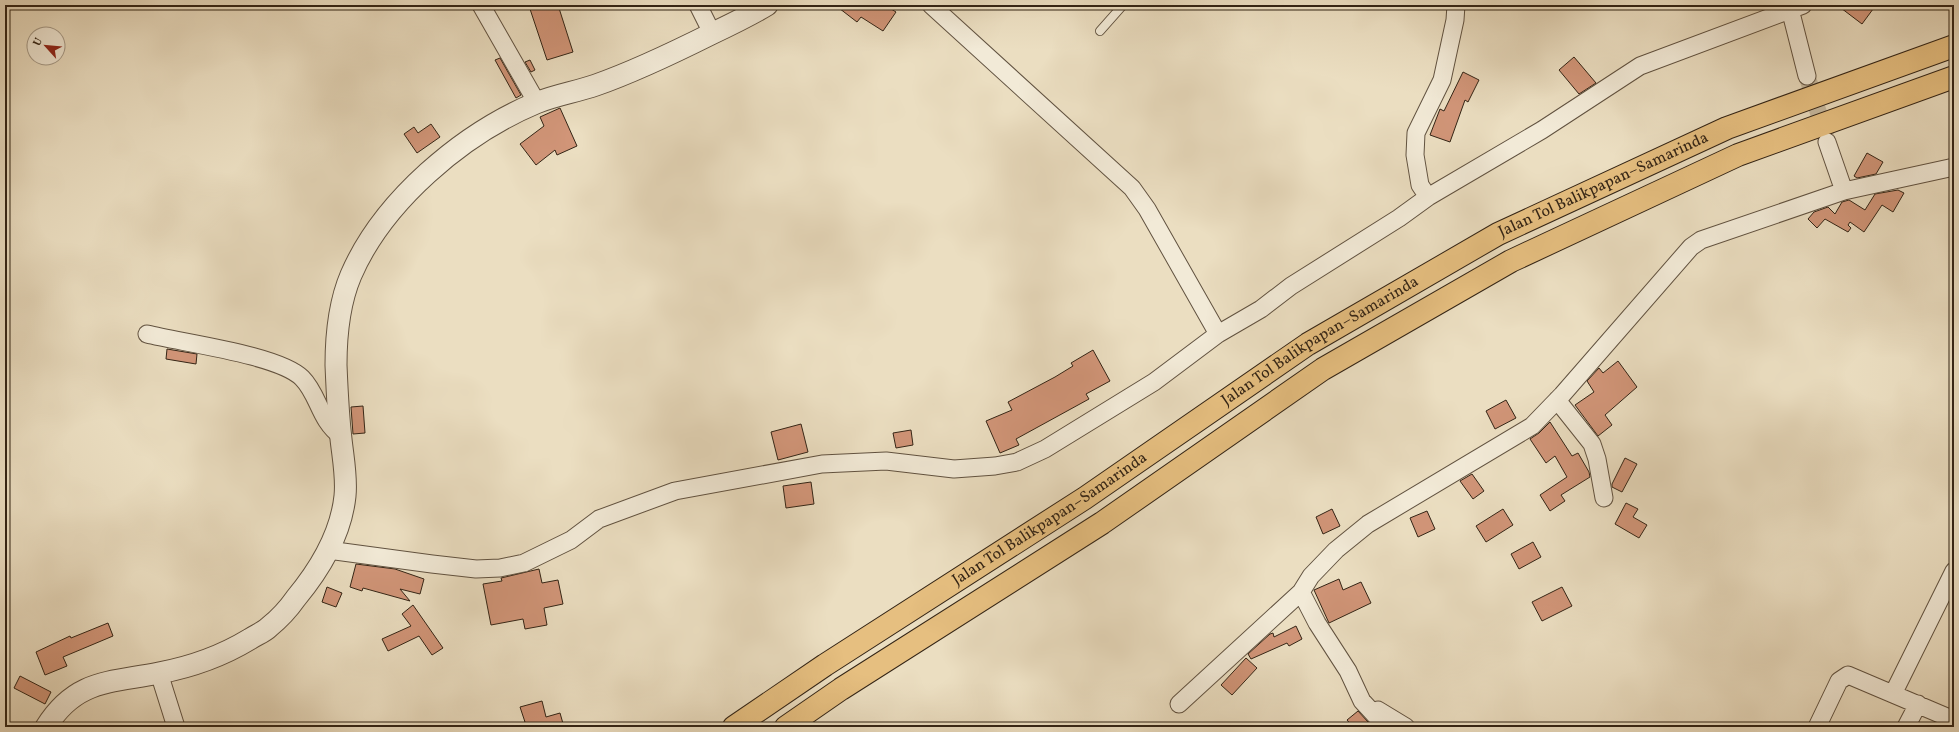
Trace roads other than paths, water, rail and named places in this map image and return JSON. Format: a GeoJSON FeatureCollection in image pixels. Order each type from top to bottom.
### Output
{"type":"FeatureCollection","features":[{"type":"Feature","properties":{"kind":"highway","name":"Jalan Tol Balikpapan–Samarinda"},"geometry":{"type":"LineString","coordinates":[[734,727],[825,665],[1085,498],[1308,344],[1498,234],[1727,128],[1954,46]]}},
{"type":"Feature","properties":{"kind":"highway","name":"Jalan Tol Balikpapan–Samarinda"},"geometry":{"type":"LineString","coordinates":[[786,727],[840,689],[1102,522],[1323,369],[1511,261],[1738,155],[1954,77]]}},
{"type":"Feature","properties":{"kind":"street"},"geometry":{"type":"LineString","coordinates":[[481,5],[537,103]]}},
{"type":"Feature","properties":{"kind":"street"},"geometry":{"type":"LineString","coordinates":[[698,5],[712,34]]}},
{"type":"Feature","properties":{"kind":"street"},"geometry":{"type":"LineString","coordinates":[[46,727],[52,717],[81,692],[96,684],[111,680],[159,673],[215,657],[231,650],[268,628],[296,599],[319,566],[328,550],[340,522],[345,496],[346,475],[340,436],[337,388],[338,323],[344,297],[351,275],[364,251],[394,207],[416,184],[478,135],[537,103],[596,85],[644,66],[712,34],[767,5]]}},
{"type":"Feature","properties":{"kind":"street"},"geometry":{"type":"LineString","coordinates":[[931,5],[1132,188],[1147,209],[1218,334]]}},
{"type":"Feature","properties":{"kind":"street"},"geometry":{"type":"LineString","coordinates":[[1428,196],[1420,185],[1415,155],[1416,133],[1442,80],[1454,27],[1456,5]]}},
{"type":"Feature","properties":{"kind":"street"},"geometry":{"type":"LineString","coordinates":[[328,550],[476,569],[500,568],[524,563],[571,540],[599,519],[675,491],[822,464],[886,461],[954,469],[995,466],[1017,462],[1045,449],[1154,382],[1218,334],[1261,309],[1291,286],[1399,218],[1428,196],[1542,130],[1640,66],[1794,7],[1807,76]]}},
{"type":"Feature","properties":{"kind":"street"},"geometry":{"type":"LineString","coordinates":[[1827,142],[1844,191]]}},
{"type":"Feature","properties":{"kind":"street"},"geometry":{"type":"LineString","coordinates":[[1179,704],[1301,592],[1312,576],[1336,550],[1368,524],[1532,426],[1557,400],[1691,247],[1701,240],[1844,191],[1954,167]]}},
{"type":"Feature","properties":{"kind":"street"},"geometry":{"type":"LineString","coordinates":[[147,334],[238,354],[287,368],[305,382],[322,416],[330,427],[340,436]]}},
{"type":"Feature","properties":{"kind":"street"},"geometry":{"type":"LineString","coordinates":[[1557,400],[1592,444],[1597,459],[1604,498]]}},
{"type":"Feature","properties":{"kind":"street"},"geometry":{"type":"LineString","coordinates":[[1893,694],[1954,571]]}},
{"type":"Feature","properties":{"kind":"street"},"geometry":{"type":"LineString","coordinates":[[1301,592],[1317,623],[1348,671],[1362,701],[1386,727]]}},
{"type":"Feature","properties":{"kind":"street"},"geometry":{"type":"LineString","coordinates":[[159,673],[176,727]]}},
{"type":"Feature","properties":{"kind":"street"},"geometry":{"type":"LineString","coordinates":[[1817,727],[1839,681],[1848,675],[1854,676],[1954,720]]}},
{"type":"Feature","properties":{"kind":"street"},"geometry":{"type":"LineString","coordinates":[[1362,701],[1406,727]]}},
{"type":"Feature","properties":{"kind":"street"},"geometry":{"type":"LineString","coordinates":[[1906,727],[1918,704]]}},
{"type":"Feature","properties":{"kind":"lane"},"geometry":{"type":"LineString","coordinates":[[1100,31],[1123,5]]}},
{"type":"Feature","properties":{"kind":"tunnel"},"geometry":{"type":"LineString","coordinates":[[1807,76],[1826,137]]}}]}
